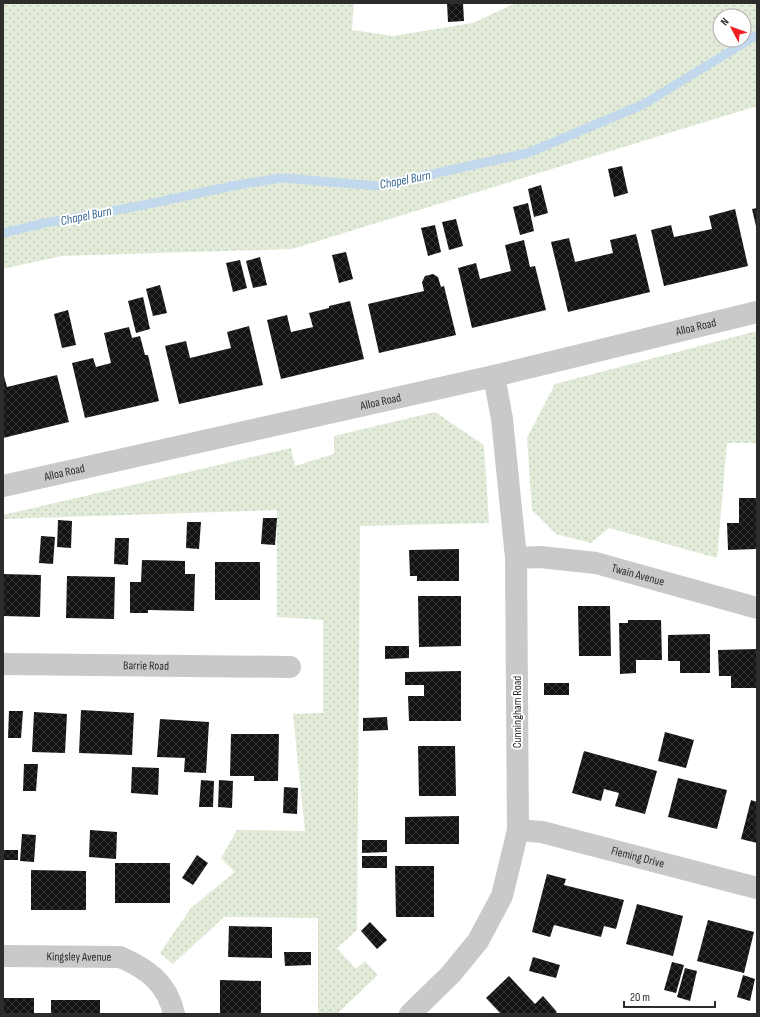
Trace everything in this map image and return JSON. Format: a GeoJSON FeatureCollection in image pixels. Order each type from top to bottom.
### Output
{"type":"FeatureCollection","features":[{"type":"Feature","properties":{"kind":"street","name":"Alloa Road"},"geometry":{"type":"LineString","coordinates":[[3,486],[494,376],[757,312]]}},
{"type":"Feature","properties":{"kind":"street","name":"Cunningham Road"},"geometry":{"type":"LineString","coordinates":[[410,1014],[452,974],[478,941],[502,896],[518,830],[516,558],[502,419],[494,376]]}},
{"type":"Feature","properties":{"kind":"street","name":"Twain Avenue"},"geometry":{"type":"LineString","coordinates":[[516,558],[540,557],[596,563],[757,608]]}},
{"type":"Feature","properties":{"kind":"street","name":"Barrie Road"},"geometry":{"type":"LineString","coordinates":[[3,664],[290,667]]}},
{"type":"Feature","properties":{"kind":"street","name":"Fleming Drive"},"geometry":{"type":"LineString","coordinates":[[518,830],[542,832],[757,888]]}},
{"type":"Feature","properties":{"kind":"street","name":"Kingsley Avenue"},"geometry":{"type":"LineString","coordinates":[[3,956],[120,957],[136,964],[153,976],[164,988],[171,1000],[174,1014]]}},
{"type":"Feature","properties":{"kind":"green space"},"geometry":{"type":"Polygon","coordinates":[[[3,3],[354,3],[352,30],[393,36],[473,23],[516,3],[757,3],[757,106],[292,249],[61,256],[3,269],[3,3]]]}},
{"type":"Feature","properties":{"kind":"green space"},"geometry":{"type":"Polygon","coordinates":[[[757,331],[757,443],[727,443],[717,558],[609,528],[591,543],[556,534],[532,510],[527,438],[555,384],[757,331]]]}},
{"type":"Feature","properties":{"kind":"green space"},"geometry":{"type":"Polygon","coordinates":[[[435,412],[484,445],[489,523],[360,526],[357,930],[337,948],[356,969],[365,961],[378,975],[337,1014],[318,1014],[318,918],[224,917],[173,964],[160,953],[191,908],[235,872],[221,858],[237,830],[305,831],[293,714],[323,713],[323,620],[277,617],[277,510],[3,519],[3,515],[291,448],[295,466],[334,454],[334,436],[435,412]]]}},
{"type":"Feature","properties":{"kind":"building"},"geometry":{"type":"Polygon","coordinates":[[[447,3],[463,3],[464,21],[448,22],[447,3]]]}},
{"type":"Feature","properties":{"kind":"building"},"geometry":{"type":"Polygon","coordinates":[[[622,166],[628,193],[614,197],[608,169],[622,166]]]}},
{"type":"Feature","properties":{"kind":"building"},"geometry":{"type":"Polygon","coordinates":[[[541,185],[548,213],[534,217],[528,189],[541,185]]]}},
{"type":"Feature","properties":{"kind":"building"},"geometry":{"type":"Polygon","coordinates":[[[528,203],[534,231],[520,235],[513,207],[528,203]]]}},
{"type":"Feature","properties":{"kind":"building"},"geometry":{"type":"Polygon","coordinates":[[[757,208],[757,226],[756,226],[752,209],[757,208]]]}},
{"type":"Feature","properties":{"kind":"building"},"geometry":{"type":"Polygon","coordinates":[[[735,209],[748,266],[664,286],[651,230],[671,225],[674,237],[712,229],[709,216],[735,209]]]}},
{"type":"Feature","properties":{"kind":"building"},"geometry":{"type":"Polygon","coordinates":[[[456,219],[463,246],[449,250],[442,222],[456,219]]]}},
{"type":"Feature","properties":{"kind":"building"},"geometry":{"type":"Polygon","coordinates":[[[435,225],[441,252],[428,256],[421,228],[435,225]]]}},
{"type":"Feature","properties":{"kind":"building"},"geometry":{"type":"Polygon","coordinates":[[[636,234],[650,292],[568,312],[551,242],[569,238],[575,262],[613,253],[610,240],[636,234]]]}},
{"type":"Feature","properties":{"kind":"building"},"geometry":{"type":"Polygon","coordinates":[[[524,240],[530,267],[535,266],[546,310],[472,328],[458,268],[476,263],[480,279],[511,271],[505,245],[524,240]]]}},
{"type":"Feature","properties":{"kind":"building"},"geometry":{"type":"Polygon","coordinates":[[[346,252],[353,279],[339,283],[332,255],[346,252]]]}},
{"type":"Feature","properties":{"kind":"building"},"geometry":{"type":"Polygon","coordinates":[[[260,257],[267,285],[253,288],[246,261],[260,257]]]}},
{"type":"Feature","properties":{"kind":"building"},"geometry":{"type":"Polygon","coordinates":[[[240,260],[247,288],[233,292],[226,263],[240,260]]]}},
{"type":"Feature","properties":{"kind":"building"},"geometry":{"type":"Polygon","coordinates":[[[433,274],[438,277],[441,287],[444,286],[456,335],[379,353],[368,304],[424,291],[422,282],[425,276],[433,274]]]}},
{"type":"Feature","properties":{"kind":"building"},"geometry":{"type":"Polygon","coordinates":[[[160,285],[167,313],[153,316],[146,289],[160,285]]]}},
{"type":"Feature","properties":{"kind":"building"},"geometry":{"type":"Polygon","coordinates":[[[143,297],[150,329],[136,333],[128,301],[143,297]]]}},
{"type":"Feature","properties":{"kind":"building"},"geometry":{"type":"Polygon","coordinates":[[[350,301],[364,359],[281,379],[267,320],[287,315],[291,332],[313,327],[309,313],[350,301]]]}},
{"type":"Feature","properties":{"kind":"building"},"geometry":{"type":"Polygon","coordinates":[[[68,310],[76,345],[62,348],[54,314],[68,310]]]}},
{"type":"Feature","properties":{"kind":"building"},"geometry":{"type":"Polygon","coordinates":[[[249,326],[263,385],[179,404],[165,346],[186,341],[190,358],[231,348],[227,332],[249,326]]]}},
{"type":"Feature","properties":{"kind":"building"},"geometry":{"type":"Polygon","coordinates":[[[129,327],[132,338],[140,336],[145,355],[148,355],[159,401],[85,418],[72,363],[93,358],[96,367],[111,363],[104,333],[129,327]]]}},
{"type":"Feature","properties":{"kind":"building"},"geometry":{"type":"Polygon","coordinates":[[[57,375],[69,422],[3,438],[3,376],[7,387],[57,375]]]}},
{"type":"Feature","properties":{"kind":"building"},"geometry":{"type":"Polygon","coordinates":[[[739,498],[757,498],[757,549],[728,550],[727,523],[739,523],[739,498]]]}},
{"type":"Feature","properties":{"kind":"building"},"geometry":{"type":"Polygon","coordinates":[[[263,518],[277,518],[275,545],[261,544],[263,518]]]}},
{"type":"Feature","properties":{"kind":"building"},"geometry":{"type":"Polygon","coordinates":[[[58,520],[72,521],[71,548],[57,547],[58,520]]]}},
{"type":"Feature","properties":{"kind":"building"},"geometry":{"type":"Polygon","coordinates":[[[187,522],[201,522],[199,549],[186,548],[187,522]]]}},
{"type":"Feature","properties":{"kind":"building"},"geometry":{"type":"Polygon","coordinates":[[[41,536],[55,537],[53,564],[39,563],[41,536]]]}},
{"type":"Feature","properties":{"kind":"building"},"geometry":{"type":"Polygon","coordinates":[[[115,538],[129,538],[128,565],[114,564],[115,538]]]}},
{"type":"Feature","properties":{"kind":"building"},"geometry":{"type":"Polygon","coordinates":[[[459,549],[459,581],[417,581],[417,576],[410,576],[409,550],[459,549]]]}},
{"type":"Feature","properties":{"kind":"building"},"geometry":{"type":"Polygon","coordinates":[[[142,560],[185,561],[185,574],[195,574],[194,611],[148,610],[148,613],[130,613],[130,582],[141,582],[142,560]]]}},
{"type":"Feature","properties":{"kind":"building"},"geometry":{"type":"Polygon","coordinates":[[[215,562],[260,562],[260,600],[215,600],[215,562]]]}},
{"type":"Feature","properties":{"kind":"building"},"geometry":{"type":"Polygon","coordinates":[[[3,574],[41,575],[40,617],[3,616],[3,574]]]}},
{"type":"Feature","properties":{"kind":"building"},"geometry":{"type":"Polygon","coordinates":[[[67,576],[115,577],[114,619],[66,618],[67,576]]]}},
{"type":"Feature","properties":{"kind":"building"},"geometry":{"type":"Polygon","coordinates":[[[418,596],[461,596],[461,646],[419,647],[418,596]]]}},
{"type":"Feature","properties":{"kind":"building"},"geometry":{"type":"Polygon","coordinates":[[[578,606],[610,606],[611,656],[579,656],[578,606]]]}},
{"type":"Feature","properties":{"kind":"building"},"geometry":{"type":"Polygon","coordinates":[[[628,620],[661,620],[662,660],[636,660],[636,673],[620,674],[619,623],[628,623],[628,620]]]}},
{"type":"Feature","properties":{"kind":"building"},"geometry":{"type":"Polygon","coordinates":[[[710,634],[710,673],[680,673],[680,661],[668,661],[668,635],[710,634]]]}},
{"type":"Feature","properties":{"kind":"building"},"geometry":{"type":"Polygon","coordinates":[[[385,646],[409,646],[409,658],[385,659],[385,646]]]}},
{"type":"Feature","properties":{"kind":"building"},"geometry":{"type":"Polygon","coordinates":[[[757,649],[757,688],[731,688],[731,676],[719,676],[718,650],[757,649]]]}},
{"type":"Feature","properties":{"kind":"building"},"geometry":{"type":"Polygon","coordinates":[[[461,671],[461,721],[409,721],[408,696],[424,696],[424,685],[405,685],[405,672],[461,671]]]}},
{"type":"Feature","properties":{"kind":"building"},"geometry":{"type":"Polygon","coordinates":[[[544,683],[569,683],[569,695],[544,695],[544,683]]]}},
{"type":"Feature","properties":{"kind":"building"},"geometry":{"type":"Polygon","coordinates":[[[81,710],[134,713],[132,755],[79,753],[81,710]]]}},
{"type":"Feature","properties":{"kind":"building"},"geometry":{"type":"Polygon","coordinates":[[[9,711],[23,711],[21,738],[8,738],[9,711]]]}},
{"type":"Feature","properties":{"kind":"building"},"geometry":{"type":"Polygon","coordinates":[[[34,712],[67,714],[65,753],[32,752],[34,712]]]}},
{"type":"Feature","properties":{"kind":"building"},"geometry":{"type":"Polygon","coordinates":[[[387,717],[388,730],[363,731],[363,718],[387,717]]]}},
{"type":"Feature","properties":{"kind":"building"},"geometry":{"type":"Polygon","coordinates":[[[160,719],[209,722],[206,773],[184,772],[185,758],[157,757],[160,719]]]}},
{"type":"Feature","properties":{"kind":"building"},"geometry":{"type":"Polygon","coordinates":[[[665,732],[694,740],[686,768],[658,761],[665,732]]]}},
{"type":"Feature","properties":{"kind":"building"},"geometry":{"type":"Polygon","coordinates":[[[231,734],[279,734],[278,781],[254,781],[254,776],[230,776],[231,734]]]}},
{"type":"Feature","properties":{"kind":"building"},"geometry":{"type":"Polygon","coordinates":[[[418,746],[455,746],[456,796],[419,796],[418,746]]]}},
{"type":"Feature","properties":{"kind":"building"},"geometry":{"type":"Polygon","coordinates":[[[584,751],[657,771],[645,814],[615,806],[619,793],[604,789],[601,801],[572,793],[584,751]]]}},
{"type":"Feature","properties":{"kind":"building"},"geometry":{"type":"Polygon","coordinates":[[[24,764],[38,764],[36,791],[23,791],[24,764]]]}},
{"type":"Feature","properties":{"kind":"building"},"geometry":{"type":"Polygon","coordinates":[[[132,767],[159,768],[158,795],[131,793],[132,767]]]}},
{"type":"Feature","properties":{"kind":"building"},"geometry":{"type":"Polygon","coordinates":[[[678,778],[727,790],[717,829],[668,817],[678,778]]]}},
{"type":"Feature","properties":{"kind":"building"},"geometry":{"type":"Polygon","coordinates":[[[201,780],[214,781],[213,807],[199,807],[201,780]]]}},
{"type":"Feature","properties":{"kind":"building"},"geometry":{"type":"Polygon","coordinates":[[[219,780],[233,781],[232,808],[218,807],[219,780]]]}},
{"type":"Feature","properties":{"kind":"building"},"geometry":{"type":"Polygon","coordinates":[[[284,787],[298,788],[297,814],[283,813],[284,787]]]}},
{"type":"Feature","properties":{"kind":"building"},"geometry":{"type":"Polygon","coordinates":[[[751,800],[757,802],[757,843],[741,839],[751,800]]]}},
{"type":"Feature","properties":{"kind":"building"},"geometry":{"type":"Polygon","coordinates":[[[459,816],[459,844],[405,844],[405,817],[459,816]]]}},
{"type":"Feature","properties":{"kind":"building"},"geometry":{"type":"Polygon","coordinates":[[[90,830],[117,832],[116,859],[89,857],[90,830]]]}},
{"type":"Feature","properties":{"kind":"building"},"geometry":{"type":"Polygon","coordinates":[[[22,834],[36,835],[34,862],[20,861],[22,834]]]}},
{"type":"Feature","properties":{"kind":"building"},"geometry":{"type":"Polygon","coordinates":[[[362,840],[387,840],[387,852],[362,853],[362,840]]]}},
{"type":"Feature","properties":{"kind":"building"},"geometry":{"type":"Polygon","coordinates":[[[3,850],[18,850],[18,860],[3,860],[3,850]]]}},
{"type":"Feature","properties":{"kind":"building"},"geometry":{"type":"Polygon","coordinates":[[[197,855],[208,863],[193,885],[182,878],[197,855]]]}},
{"type":"Feature","properties":{"kind":"building"},"geometry":{"type":"Polygon","coordinates":[[[362,856],[387,856],[387,868],[362,868],[362,856]]]}},
{"type":"Feature","properties":{"kind":"building"},"geometry":{"type":"Polygon","coordinates":[[[115,863],[170,863],[170,903],[115,903],[115,863]]]}},
{"type":"Feature","properties":{"kind":"building"},"geometry":{"type":"Polygon","coordinates":[[[395,866],[434,866],[434,917],[396,917],[395,866]]]}},
{"type":"Feature","properties":{"kind":"building"},"geometry":{"type":"Polygon","coordinates":[[[31,870],[86,871],[86,910],[31,910],[31,870]]]}},
{"type":"Feature","properties":{"kind":"building"},"geometry":{"type":"Polygon","coordinates":[[[547,874],[566,879],[564,885],[624,900],[616,929],[604,926],[601,937],[554,925],[550,937],[532,932],[547,874]]]}},
{"type":"Feature","properties":{"kind":"building"},"geometry":{"type":"Polygon","coordinates":[[[637,904],[683,916],[673,956],[626,944],[637,904]]]}},
{"type":"Feature","properties":{"kind":"building"},"geometry":{"type":"Polygon","coordinates":[[[708,920],[754,932],[744,973],[697,961],[708,920]]]}},
{"type":"Feature","properties":{"kind":"building"},"geometry":{"type":"Polygon","coordinates":[[[370,922],[387,940],[377,949],[361,931],[370,922]]]}},
{"type":"Feature","properties":{"kind":"building"},"geometry":{"type":"Polygon","coordinates":[[[229,926],[272,927],[272,958],[228,957],[229,926]]]}},
{"type":"Feature","properties":{"kind":"building"},"geometry":{"type":"Polygon","coordinates":[[[284,952],[311,952],[311,965],[285,966],[284,952]]]}},
{"type":"Feature","properties":{"kind":"building"},"geometry":{"type":"Polygon","coordinates":[[[533,957],[560,965],[556,978],[529,971],[533,957]]]}},
{"type":"Feature","properties":{"kind":"building"},"geometry":{"type":"Polygon","coordinates":[[[672,962],[684,965],[676,993],[664,990],[672,962]]]}},
{"type":"Feature","properties":{"kind":"building"},"geometry":{"type":"Polygon","coordinates":[[[685,968],[697,971],[690,1001],[677,997],[685,968]]]}},
{"type":"Feature","properties":{"kind":"building"},"geometry":{"type":"Polygon","coordinates":[[[743,975],[755,979],[750,1001],[737,997],[743,975]]]}},
{"type":"Feature","properties":{"kind":"building"},"geometry":{"type":"Polygon","coordinates":[[[509,976],[535,1004],[543,996],[557,1012],[555,1014],[501,1014],[486,998],[509,976]]]}},
{"type":"Feature","properties":{"kind":"building"},"geometry":{"type":"Polygon","coordinates":[[[220,980],[261,981],[261,1014],[220,1014],[220,980]]]}},
{"type":"Feature","properties":{"kind":"building"},"geometry":{"type":"Polygon","coordinates":[[[3,998],[34,998],[34,1014],[3,1014],[3,998]]]}},
{"type":"Feature","properties":{"kind":"building"},"geometry":{"type":"Polygon","coordinates":[[[51,1000],[100,1000],[100,1014],[51,1014],[51,1000]]]}},
{"type":"Feature","properties":{"kind":"waterway","name":"Chapel Burn"},"geometry":{"type":"LineString","coordinates":[[3,233],[45,223],[139,206],[237,185],[282,178],[378,186],[528,153],[644,104],[757,35]]}}]}
